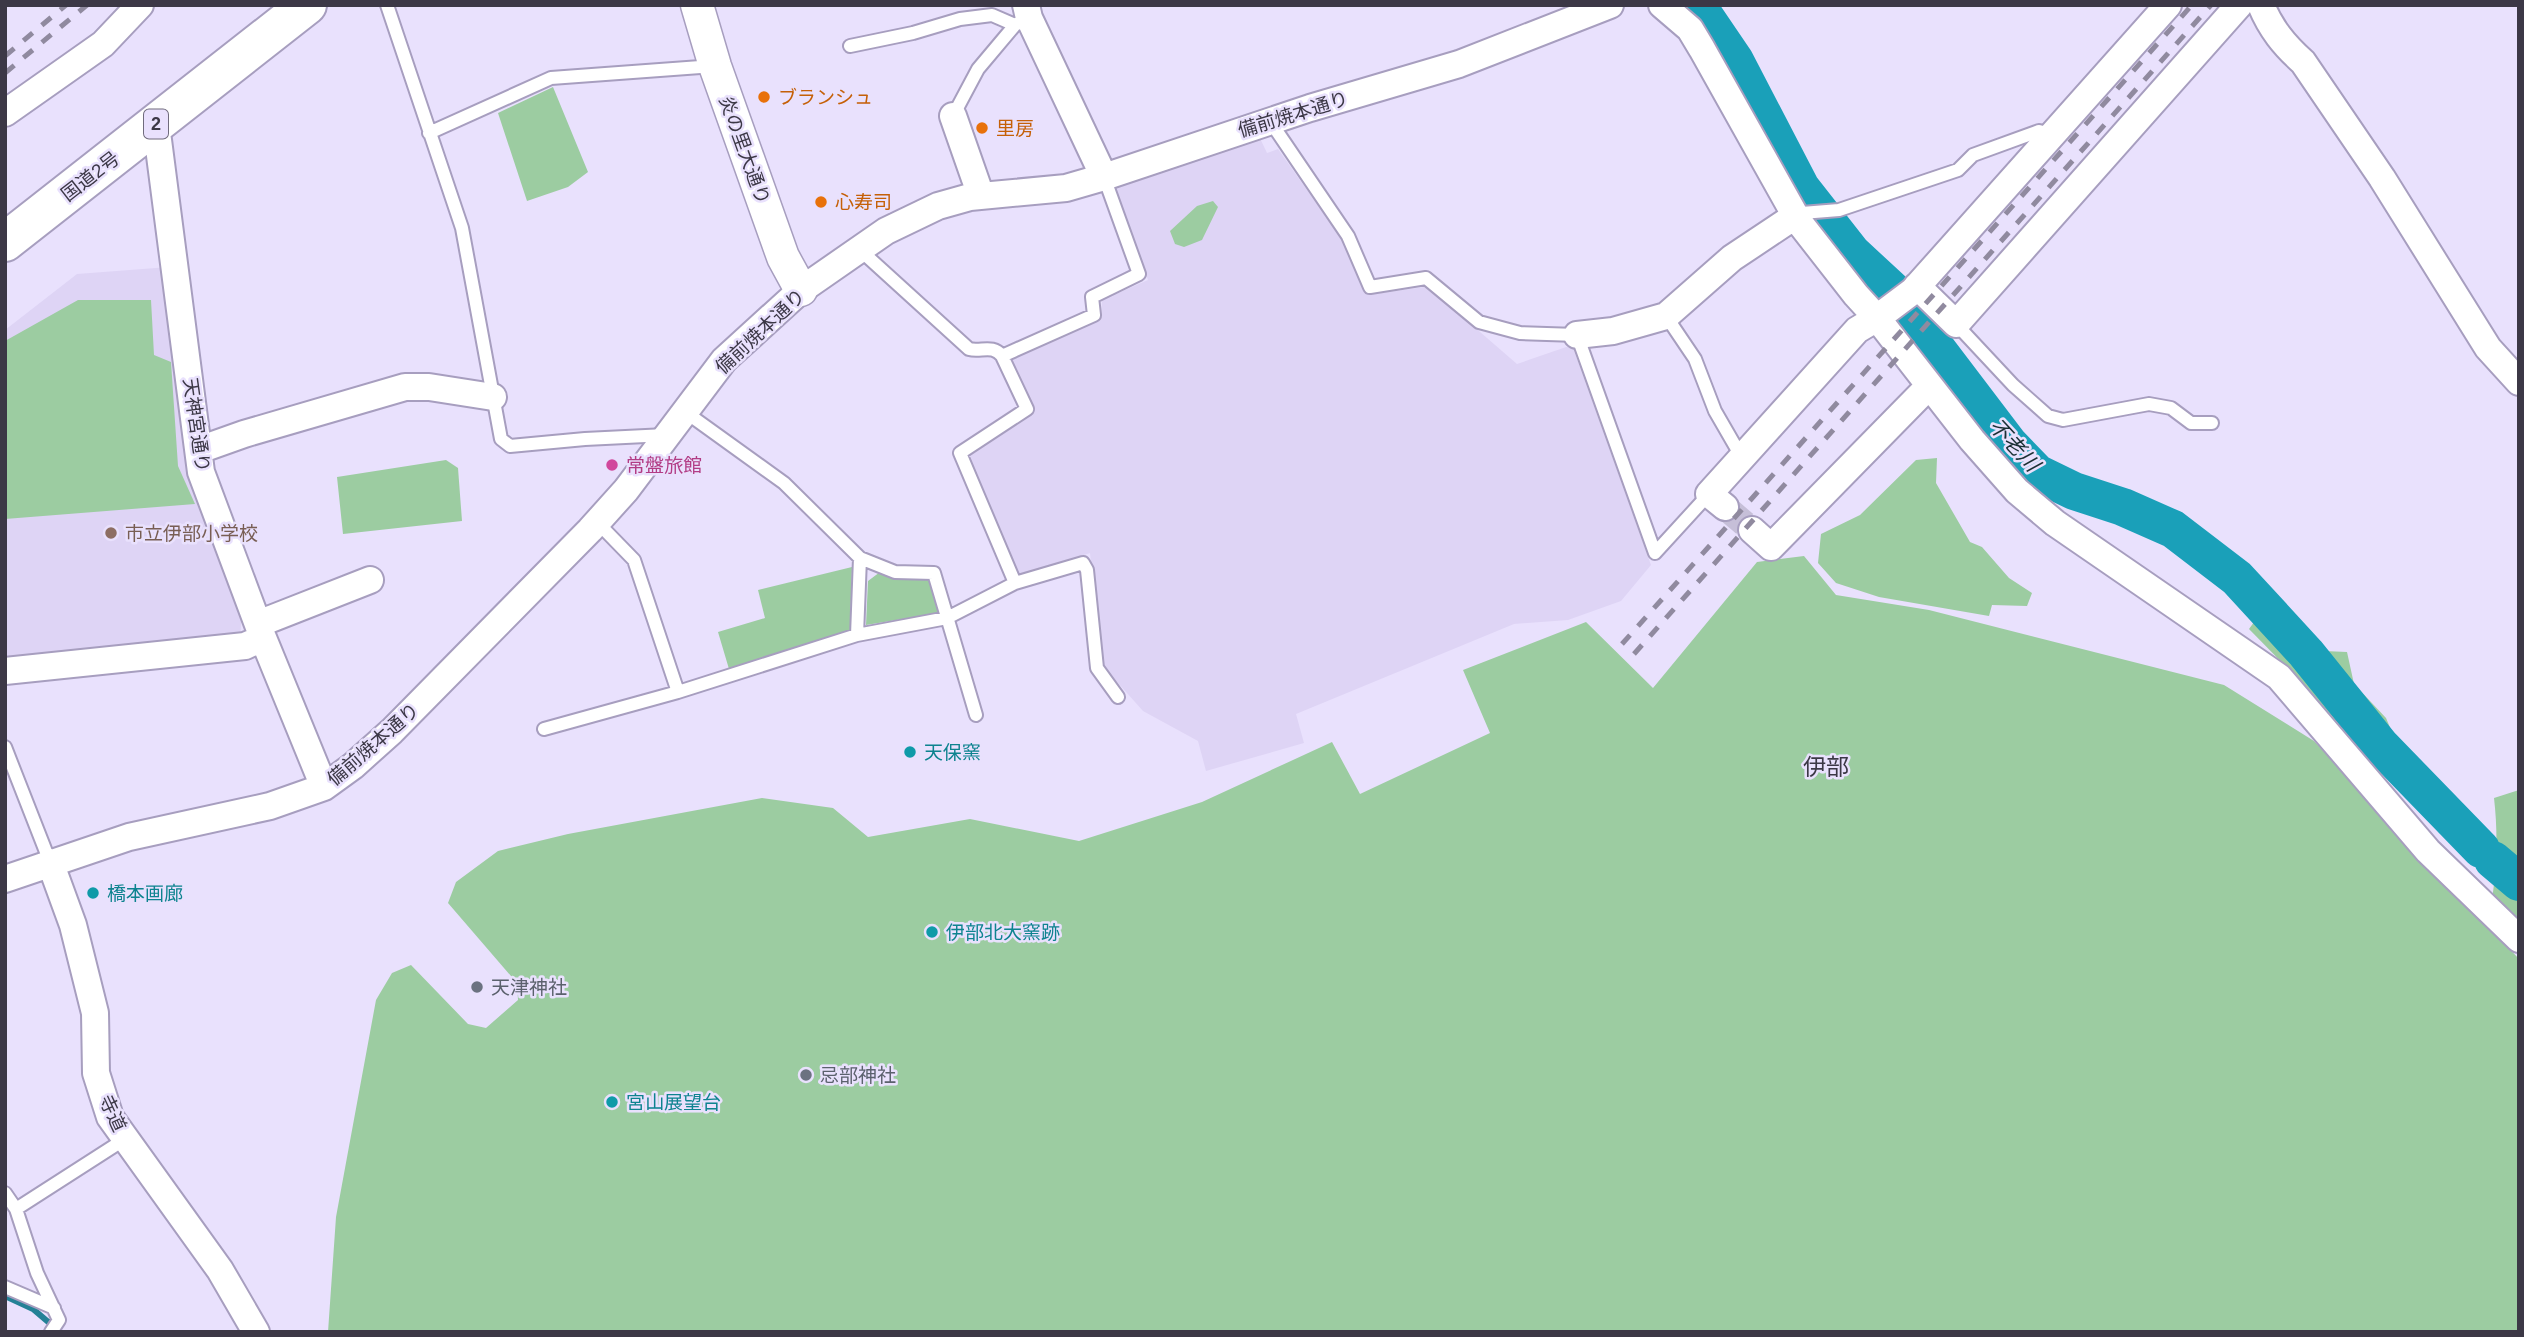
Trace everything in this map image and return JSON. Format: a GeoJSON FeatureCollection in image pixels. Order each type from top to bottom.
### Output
{"type":"FeatureCollection","features":[{"type":"Feature","properties":{"kind":"highway","name":"国道2号"},"geometry":{"type":"LineString","coordinates":[[5,242],[307,5]]}},
{"type":"Feature","properties":{"kind":"street"},"geometry":{"type":"LineString","coordinates":[[5,113],[103,44],[140,5]]}},
{"type":"Feature","properties":{"kind":"street","name":"炎の里大通り"},"geometry":{"type":"LineString","coordinates":[[697,5],[715,66],[783,257],[801,290]]}},
{"type":"Feature","properties":{"kind":"street","name":"備前焼本通り"},"geometry":{"type":"LineString","coordinates":[[5,879],[130,837],[270,806],[324,787],[353,766],[392,731],[597,522],[625,490],[723,360],[801,290],[886,231],[938,206],[981,196],[1066,188],[1104,177],[1270,121],[1459,64],[1610,5]]}},
{"type":"Feature","properties":{"kind":"street"},"geometry":{"type":"LineString","coordinates":[[1662,5],[1690,29],[1799,214],[1856,295],[1882,314],[1929,386],[2017,491],[2055,523],[2279,677],[2428,851],[2519,939]]}},
{"type":"Feature","properties":{"kind":"street"},"geometry":{"type":"LineString","coordinates":[[1717,500],[1741,456],[1857,330],[1915,288],[2168,5]]}},
{"type":"Feature","properties":{"kind":"street"},"geometry":{"type":"LineString","coordinates":[[1915,288],[1956,324],[2239,5]]}},
{"type":"Feature","properties":{"kind":"street"},"geometry":{"type":"LineString","coordinates":[[2261,5],[2271,27],[2287,48],[2303,62],[2382,178],[2488,348],[2519,382]]}},
{"type":"Feature","properties":{"kind":"street"},"geometry":{"type":"LineString","coordinates":[[1023,16],[1104,177]]}},
{"type":"Feature","properties":{"kind":"street"},"geometry":{"type":"LineString","coordinates":[[953,116],[981,196]]}},
{"type":"Feature","properties":{"kind":"street","name":"天神宮通り"},"geometry":{"type":"LineString","coordinates":[[153,127],[158,140],[201,472],[260,631],[324,787]]}},
{"type":"Feature","properties":{"kind":"street"},"geometry":{"type":"LineString","coordinates":[[1577,335],[1613,331],[1667,316],[1732,258],[1799,214]]}},
{"type":"Feature","properties":{"kind":"street"},"geometry":{"type":"LineString","coordinates":[[1752,530],[1772,547],[1929,386]]}},
{"type":"Feature","properties":{"kind":"street"},"geometry":{"type":"LineString","coordinates":[[199,450],[257,430],[405,387],[429,387],[493,397]]}},
{"type":"Feature","properties":{"kind":"street"},"geometry":{"type":"LineString","coordinates":[[5,671],[244,646],[260,631],[370,580]]}},
{"type":"Feature","properties":{"kind":"street","name":"寺道"},"geometry":{"type":"LineString","coordinates":[[50,862],[74,925],[95,1013],[96,1073],[110,1117],[220,1270],[256,1332]]}},
{"type":"Feature","properties":{"kind":"lane"},"geometry":{"type":"LineString","coordinates":[[387,5],[462,228],[500,439],[510,446],[666,435]]}},
{"type":"Feature","properties":{"kind":"lane"},"geometry":{"type":"LineString","coordinates":[[849,46],[914,33],[960,19],[992,15],[1023,16]]}},
{"type":"Feature","properties":{"kind":"lane"},"geometry":{"type":"LineString","coordinates":[[953,116],[978,69],[1023,16]]}},
{"type":"Feature","properties":{"kind":"lane"},"geometry":{"type":"LineString","coordinates":[[429,134],[551,78],[715,66]]}},
{"type":"Feature","properties":{"kind":"lane"},"geometry":{"type":"LineString","coordinates":[[1270,121],[1348,236],[1370,287],[1426,278],[1479,322],[1520,333],[1577,335],[1655,553],[1717,500]]}},
{"type":"Feature","properties":{"kind":"lane"},"geometry":{"type":"LineString","coordinates":[[1799,214],[1839,210],[1958,170],[1973,155],[2039,131],[2053,135]]}},
{"type":"Feature","properties":{"kind":"lane"},"geometry":{"type":"LineString","coordinates":[[1002,356],[1094,315],[1092,297],[1139,274],[1104,177]]}},
{"type":"Feature","properties":{"kind":"lane"},"geometry":{"type":"LineString","coordinates":[[859,249],[969,349],[975,351],[985,348],[999,352],[1027,409],[960,453],[1015,583]]}},
{"type":"Feature","properties":{"kind":"lane"},"geometry":{"type":"LineString","coordinates":[[1667,316],[1695,359],[1715,411],[1741,456]]}},
{"type":"Feature","properties":{"kind":"lane"},"geometry":{"type":"LineString","coordinates":[[1956,324],[2012,385],[2048,416],[2063,420],[2149,404],[2171,408],[2192,423],[2212,423]]}},
{"type":"Feature","properties":{"kind":"lane"},"geometry":{"type":"LineString","coordinates":[[684,411],[783,483],[860,558],[895,572],[934,573],[976,715]]}},
{"type":"Feature","properties":{"kind":"lane"},"geometry":{"type":"LineString","coordinates":[[597,522],[634,559],[678,692]]}},
{"type":"Feature","properties":{"kind":"lane"},"geometry":{"type":"LineString","coordinates":[[857,635],[860,558]]}},
{"type":"Feature","properties":{"kind":"lane"},"geometry":{"type":"LineString","coordinates":[[544,729],[678,692],[857,635],[947,618],[1015,583],[1083,563],[1087,570],[1097,668],[1118,697]]}},
{"type":"Feature","properties":{"kind":"lane"},"geometry":{"type":"LineString","coordinates":[[5,747],[50,862]]}},
{"type":"Feature","properties":{"kind":"lane"},"geometry":{"type":"LineString","coordinates":[[16,1209],[125,1139]]}},
{"type":"Feature","properties":{"kind":"lane"},"geometry":{"type":"LineString","coordinates":[[5,1193],[16,1209],[37,1273],[59,1320],[54,1327]]}},
{"type":"Feature","properties":{"kind":"lane"},"geometry":{"type":"LineString","coordinates":[[5,1287],[54,1308]]}},
{"type":"Feature","properties":{"kind":"shaded area"},"geometry":{"type":"Polygon","coordinates":[[[1258,134],[1267,153],[1278,149],[1341,238],[1367,295],[1424,287],[1517,364],[1572,345],[1651,565],[1621,601],[1568,620],[1514,624],[1296,714],[1304,743],[1206,771],[1198,741],[1143,711],[1102,665],[1090,553],[1018,576],[965,457],[1035,411],[1010,362],[1011,359],[1101,318],[1102,300],[1148,280],[1114,183],[1258,134]]]}},
{"type":"Feature","properties":{"kind":"shaded area","name":"市立伊部小学校"},"geometry":{"type":"Polygon","coordinates":[[[169,267],[242,605],[240,642],[5,664],[5,330],[77,274],[169,267]]]}},
{"type":"Feature","properties":{"kind":"green space"},"geometry":{"type":"Polygon","coordinates":[[[553,87],[588,172],[568,187],[527,201],[498,113],[553,87]]]}},
{"type":"Feature","properties":{"kind":"green space"},"geometry":{"type":"Polygon","coordinates":[[[1213,201],[1218,207],[1202,240],[1184,247],[1175,244],[1170,231],[1197,206],[1213,201]]]}},
{"type":"Feature","properties":{"kind":"green space"},"geometry":{"type":"Polygon","coordinates":[[[78,300],[151,300],[154,355],[171,362],[178,466],[195,504],[5,519],[5,341],[78,300]]]}},
{"type":"Feature","properties":{"kind":"green space"},"geometry":{"type":"Polygon","coordinates":[[[1937,458],[1936,483],[1970,542],[1982,547],[2009,578],[2032,593],[2027,606],[1992,605],[1989,616],[1879,597],[1836,583],[1818,563],[1821,534],[1860,515],[1916,460],[1937,458]]]}},
{"type":"Feature","properties":{"kind":"green space"},"geometry":{"type":"Polygon","coordinates":[[[446,460],[458,468],[462,521],[343,534],[337,477],[446,460]]]}},
{"type":"Feature","properties":{"kind":"green space"},"geometry":{"type":"Polygon","coordinates":[[[1804,556],[1836,595],[1929,610],[2224,685],[2314,741],[2519,959],[2519,1332],[328,1332],[336,1217],[376,1000],[392,973],[411,965],[468,1024],[486,1028],[518,1000],[517,983],[448,903],[456,882],[498,851],[568,834],[762,798],[833,808],[868,837],[970,819],[1079,841],[1202,802],[1332,742],[1360,794],[1490,733],[1463,670],[1586,622],[1653,688],[1757,562],[1804,556]]]}},
{"type":"Feature","properties":{"kind":"green space"},"geometry":{"type":"Polygon","coordinates":[[[852,567],[850,630],[729,669],[718,632],[765,618],[758,590],[852,567]]]}},
{"type":"Feature","properties":{"kind":"green space"},"geometry":{"type":"Polygon","coordinates":[[[880,572],[929,579],[939,613],[866,625],[868,581],[880,572]]]}},
{"type":"Feature","properties":{"kind":"green space"},"geometry":{"type":"Polygon","coordinates":[[[2277,607],[2324,651],[2347,652],[2354,684],[2386,718],[2403,758],[2387,775],[2368,771],[2304,685],[2249,629],[2257,618],[2277,607]]]}},
{"type":"Feature","properties":{"kind":"green space"},"geometry":{"type":"Polygon","coordinates":[[[2519,790],[2519,926],[2492,900],[2496,849],[2494,798],[2519,790]]]}},
{"type":"Feature","properties":{"kind":"waterway","name":"不老川"},"geometry":{"type":"LineString","coordinates":[[1697,5],[1735,61],[1801,188],[1852,253],[1892,290],[2009,444],[2037,473],[2074,491],[2123,507],[2173,529],[2237,578],[2306,653],[2380,745],[2481,849]]}},
{"type":"Feature","properties":{"kind":"waterway","name":"不老川"},"geometry":{"type":"LineString","coordinates":[[2493,860],[2519,882]]}},
{"type":"Feature","properties":{"kind":"waterway"},"geometry":{"type":"LineString","coordinates":[[5,1296],[33,1309],[60,1332]]}},
{"type":"Feature","properties":{"kind":"tunnel"},"geometry":{"type":"LineString","coordinates":[[1725,507],[1752,530]]}},
{"type":"Feature","properties":{"kind":"railway"},"geometry":{"type":"LineString","coordinates":[[5,56],[66,5]]}},
{"type":"Feature","properties":{"kind":"railway"},"geometry":{"type":"LineString","coordinates":[[5,73],[87,5]]}},
{"type":"Feature","properties":{"kind":"railway"},"geometry":{"type":"LineString","coordinates":[[1622,644],[2192,5]]}},
{"type":"Feature","properties":{"kind":"railway"},"geometry":{"type":"LineString","coordinates":[[1634,654],[2211,5]]}},
{"type":"Feature","properties":{"kind":"place","name":"ブランシュ"},"geometry":{"type":"Point","coordinates":[764,97]}},
{"type":"Feature","properties":{"kind":"place","name":"里房"},"geometry":{"type":"Point","coordinates":[982,128]}},
{"type":"Feature","properties":{"kind":"place","name":"心寿司"},"geometry":{"type":"Point","coordinates":[821,202]}},
{"type":"Feature","properties":{"kind":"place","name":"常盤旅館"},"geometry":{"type":"Point","coordinates":[612,465]}},
{"type":"Feature","properties":{"kind":"place","name":"市立伊部小学校"},"geometry":{"type":"Point","coordinates":[111,533]}},
{"type":"Feature","properties":{"kind":"place","name":"天保窯"},"geometry":{"type":"Point","coordinates":[910,752]}},
{"type":"Feature","properties":{"kind":"place","name":"橋本画廊"},"geometry":{"type":"Point","coordinates":[93,893]}},
{"type":"Feature","properties":{"kind":"place","name":"伊部北大窯跡"},"geometry":{"type":"Point","coordinates":[932,932]}},
{"type":"Feature","properties":{"kind":"place","name":"天津神社"},"geometry":{"type":"Point","coordinates":[477,987]}},
{"type":"Feature","properties":{"kind":"place","name":"忌部神社"},"geometry":{"type":"Point","coordinates":[806,1075]}},
{"type":"Feature","properties":{"kind":"place","name":"宮山展望台"},"geometry":{"type":"Point","coordinates":[612,1102]}},
{"type":"Feature","properties":{"kind":"district","name":"伊部"},"geometry":{"type":"Point","coordinates":[1826,767]}}]}
